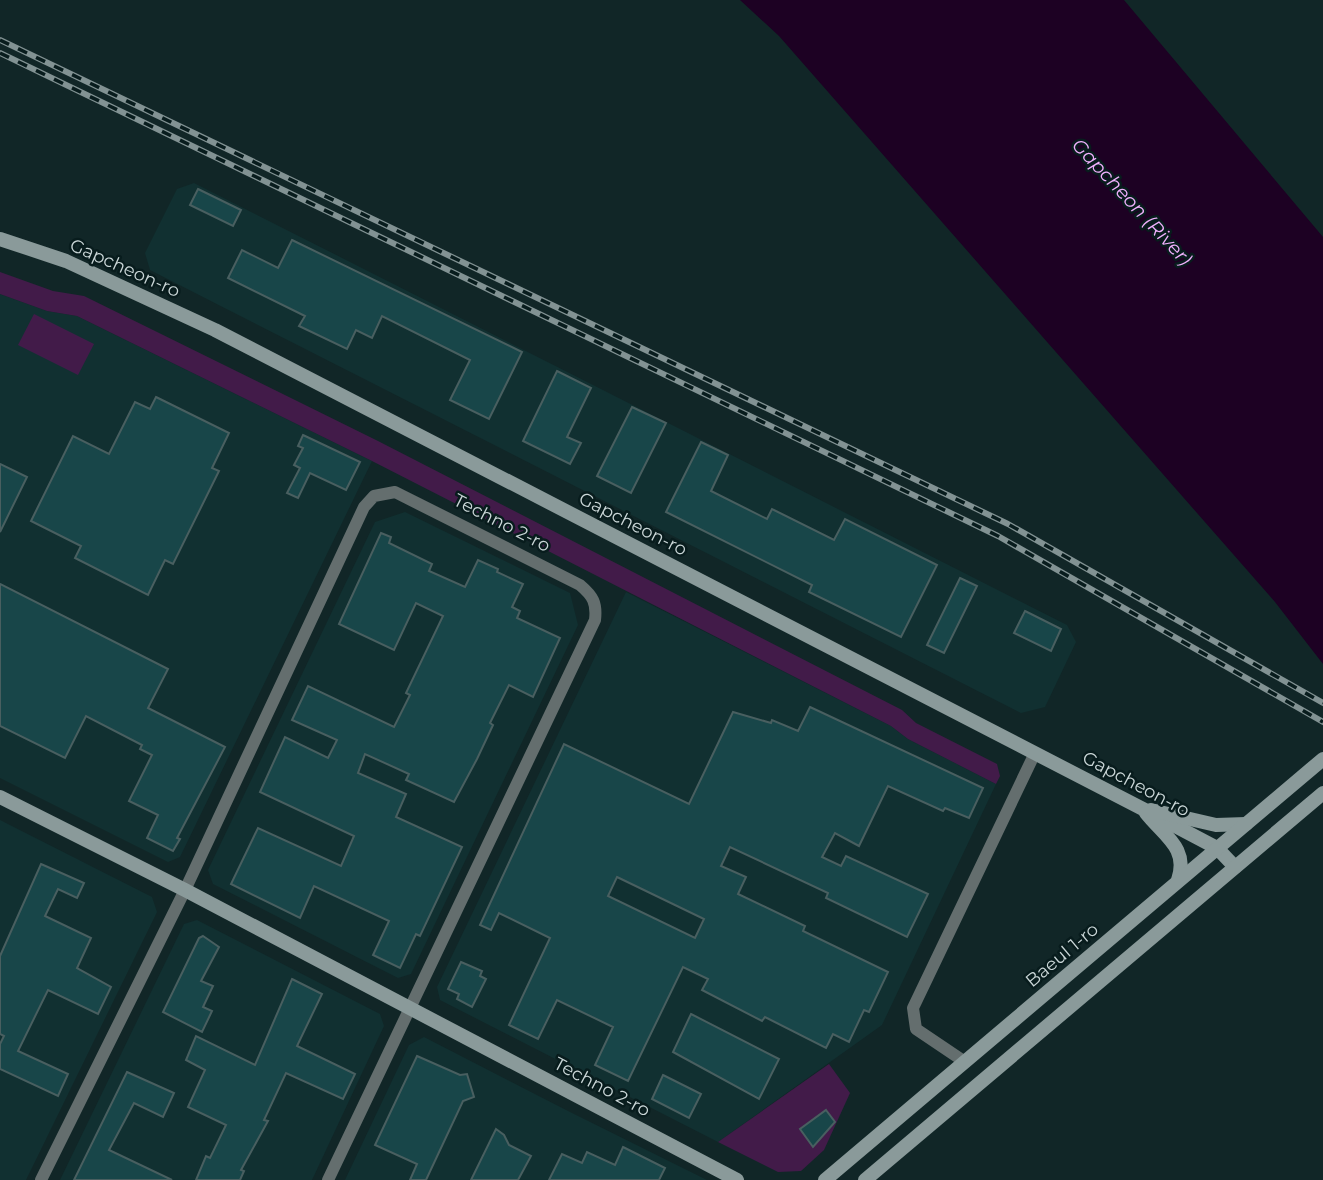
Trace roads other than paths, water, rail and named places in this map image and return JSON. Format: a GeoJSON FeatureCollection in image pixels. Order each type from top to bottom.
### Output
{"type":"FeatureCollection","features":[{"type":"Feature","properties":{"kind":"main road","name":"Gapcheon-ro"},"geometry":{"type":"LineString","coordinates":[[0,239],[76,266],[215,330],[1143,809],[1217,848],[1235,867]]}},
{"type":"Feature","properties":{"kind":"main road","name":"Baeul 1-ro"},"geometry":{"type":"LineString","coordinates":[[825,1180],[1323,759]]}},
{"type":"Feature","properties":{"kind":"main road"},"geometry":{"type":"LineString","coordinates":[[865,1180],[1323,793]]}},
{"type":"Feature","properties":{"kind":"main road","name":"Techno 2-ro"},"geometry":{"type":"LineString","coordinates":[[0,797],[185,890],[737,1180]]}},
{"type":"Feature","properties":{"kind":"main road"},"geometry":{"type":"LineString","coordinates":[[1143,809],[1169,811],[1216,825],[1246,824]]}},
{"type":"Feature","properties":{"kind":"main road"},"geometry":{"type":"LineString","coordinates":[[1143,809],[1178,849],[1183,865],[1178,882]]}},
{"type":"Feature","properties":{"kind":"street","name":"Techno 2-ro"},"geometry":{"type":"LineString","coordinates":[[41,1180],[185,890],[359,518],[374,496],[395,492],[580,585],[591,595],[597,607],[595,620],[328,1180]]}},
{"type":"Feature","properties":{"kind":"street"},"geometry":{"type":"LineString","coordinates":[[965,1062],[916,1029],[913,1008],[1035,753]]}},
{"type":"Feature","properties":{"kind":"water","name":"Gapcheon (River)"},"geometry":{"type":"Polygon","coordinates":[[[740,0],[1124,0],[1323,237],[1323,664],[1275,602],[779,36],[740,0]]]}},
{"type":"Feature","properties":{"kind":"railway"},"geometry":{"type":"LineString","coordinates":[[0,40],[1008,524],[1323,703]]}},
{"type":"Feature","properties":{"kind":"railway"},"geometry":{"type":"LineString","coordinates":[[0,53],[998,536],[1323,722]]}}]}
